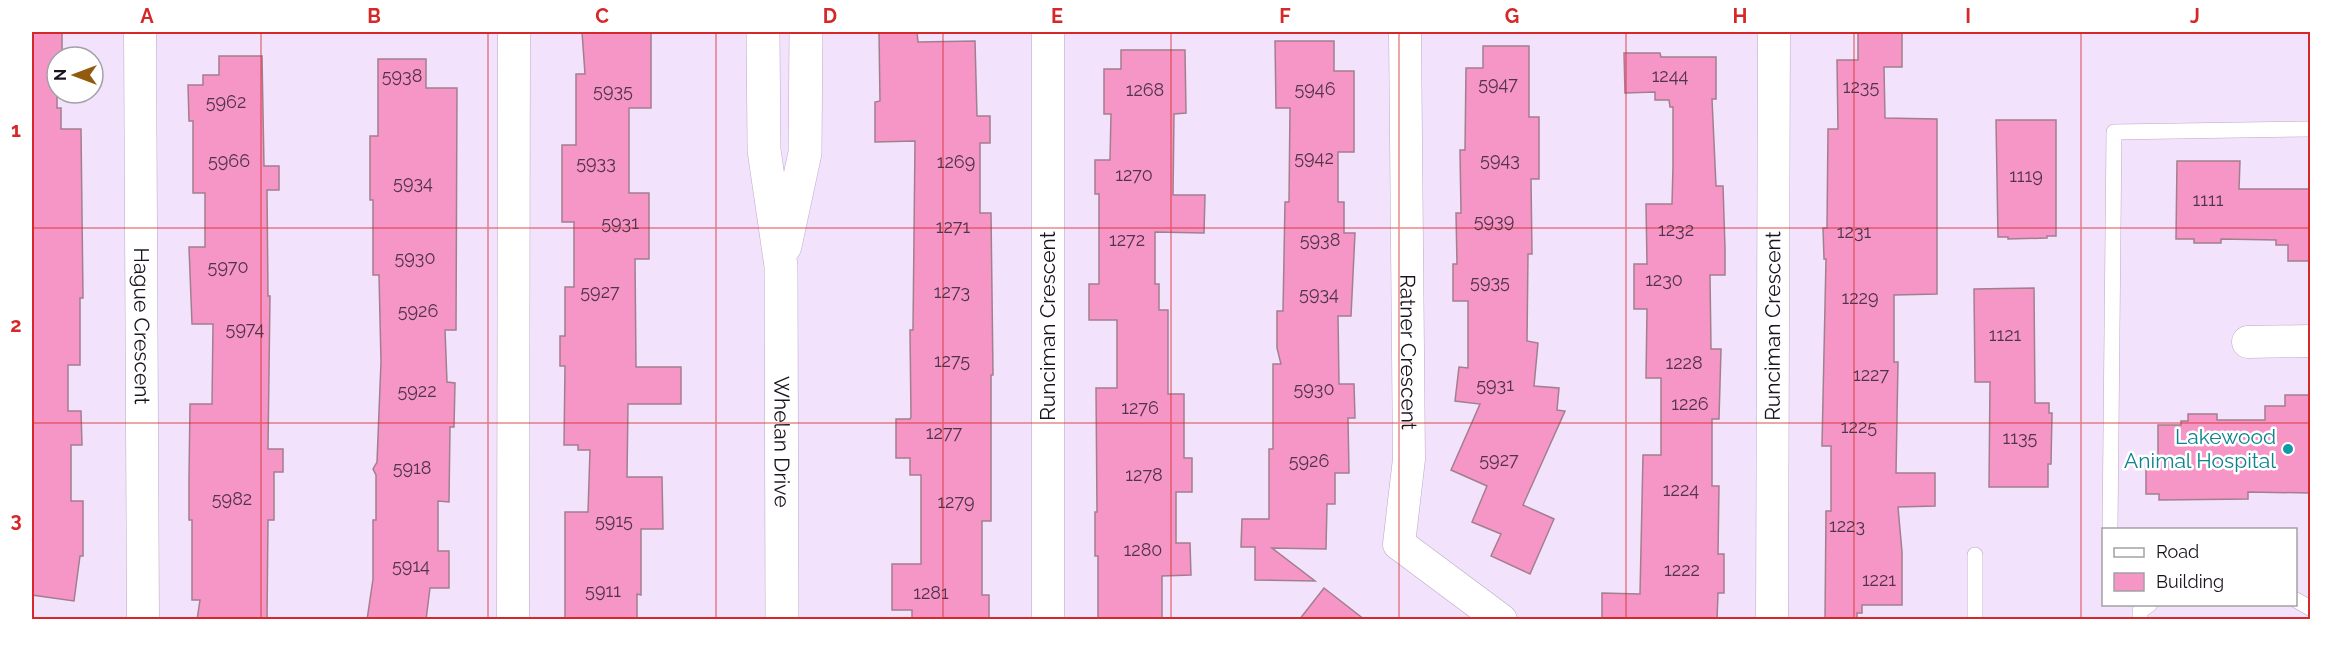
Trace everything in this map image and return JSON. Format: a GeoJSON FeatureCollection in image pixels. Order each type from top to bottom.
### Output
{"type":"FeatureCollection","features":[{"type":"Feature","properties":{"kind":"street","name":"Hague Crescent"},"geometry":{"type":"LineString","coordinates":[[141,32],[143,620]]}},
{"type":"Feature","properties":{"kind":"street"},"geometry":{"type":"LineString","coordinates":[[513,620],[514,32]]}},
{"type":"Feature","properties":{"kind":"street","name":"Whelan Drive"},"geometry":{"type":"LineString","coordinates":[[763,32],[764,150],[781,266],[782,620]]}},
{"type":"Feature","properties":{"kind":"street","name":"Whelan Drive"},"geometry":{"type":"LineString","coordinates":[[781,266],[805,153],[806,32]]}},
{"type":"Feature","properties":{"kind":"street","name":"Runciman Crescent"},"geometry":{"type":"LineString","coordinates":[[1048,32],[1048,620]]}},
{"type":"Feature","properties":{"kind":"street","name":"Ratner Crescent"},"geometry":{"type":"LineString","coordinates":[[1406,32],[1409,459],[1399,544],[1501,620]]}},
{"type":"Feature","properties":{"kind":"street","name":"Runciman Crescent"},"geometry":{"type":"LineString","coordinates":[[1772,620],[1774,32]]}},
{"type":"Feature","properties":{"kind":"street"},"geometry":{"type":"LineString","coordinates":[[2248,342],[2310,341]]}},
{"type":"Feature","properties":{"kind":"lane"},"geometry":{"type":"LineString","coordinates":[[2110,528],[2114,132],[2310,129]]}},
{"type":"Feature","properties":{"kind":"lane"},"geometry":{"type":"LineString","coordinates":[[1975,620],[1976,555]]}},
{"type":"Feature","properties":{"kind":"lane"},"geometry":{"type":"LineString","coordinates":[[2140,620],[2140,611],[2147,606]]}},
{"type":"Feature","properties":{"kind":"building"},"geometry":{"type":"Polygon","coordinates":[[[32,32],[62,32],[62,45],[45,45],[45,105],[57,105],[57,108],[61,108],[61,129],[81,129],[83,298],[80,298],[80,365],[68,365],[68,411],[81,411],[82,445],[71,445],[71,501],[83,501],[83,556],[80,556],[74,601],[32,595],[32,32]]]}},
{"type":"Feature","properties":{"kind":"building"},"geometry":{"type":"Polygon","coordinates":[[[582,32],[651,32],[651,108],[629,108],[629,193],[649,193],[649,259],[635,259],[636,367],[681,367],[681,404],[628,404],[627,477],[662,477],[663,529],[641,529],[641,595],[637,594],[637,620],[565,620],[565,512],[588,512],[590,450],[578,450],[578,445],[564,445],[565,366],[560,366],[560,336],[565,336],[565,287],[574,287],[574,222],[562,222],[562,145],[576,145],[576,74],[585,74],[582,32]]]}},
{"type":"Feature","properties":{"kind":"building"},"geometry":{"type":"Polygon","coordinates":[[[879,32],[917,32],[918,42],[975,41],[977,116],[990,116],[990,143],[980,143],[980,213],[991,213],[993,375],[991,375],[991,521],[982,521],[982,595],[989,595],[989,620],[912,620],[912,610],[892,610],[892,564],[921,564],[921,475],[910,475],[910,458],[896,458],[896,419],[910,419],[911,417],[910,330],[913,330],[915,141],[875,142],[875,102],[880,101],[879,32]]]}},
{"type":"Feature","properties":{"kind":"building"},"geometry":{"type":"Polygon","coordinates":[[[1858,32],[1902,32],[1902,67],[1884,67],[1885,118],[1937,119],[1937,294],[1894,295],[1894,362],[1898,362],[1896,473],[1935,473],[1935,506],[1898,507],[1902,552],[1902,605],[1862,605],[1862,613],[1857,613],[1857,620],[1825,620],[1826,511],[1831,511],[1831,446],[1822,446],[1826,259],[1824,259],[1823,228],[1827,228],[1828,129],[1838,129],[1837,60],[1858,60],[1858,32]]]}},
{"type":"Feature","properties":{"kind":"building"},"geometry":{"type":"Polygon","coordinates":[[[1275,41],[1334,41],[1334,71],[1354,71],[1354,152],[1338,152],[1338,202],[1344,202],[1344,233],[1355,233],[1351,316],[1338,316],[1339,384],[1354,384],[1355,418],[1348,418],[1349,473],[1335,473],[1335,504],[1327,504],[1326,549],[1272,548],[1315,581],[1255,580],[1255,547],[1241,547],[1242,519],[1269,519],[1269,449],[1273,449],[1273,364],[1281,364],[1277,348],[1277,311],[1283,311],[1285,202],[1289,202],[1290,108],[1276,108],[1275,41]]]}},
{"type":"Feature","properties":{"kind":"building"},"geometry":{"type":"Polygon","coordinates":[[[1483,46],[1529,46],[1529,117],[1539,117],[1539,179],[1531,179],[1532,254],[1528,254],[1527,341],[1538,343],[1534,386],[1559,388],[1557,410],[1565,411],[1523,505],[1554,519],[1530,574],[1491,556],[1501,534],[1472,522],[1487,486],[1451,470],[1480,404],[1455,401],[1459,367],[1468,368],[1468,301],[1453,301],[1453,264],[1457,264],[1456,213],[1461,213],[1460,150],[1465,150],[1466,68],[1483,68],[1483,46]]]}},
{"type":"Feature","properties":{"kind":"building"},"geometry":{"type":"Polygon","coordinates":[[[1121,50],[1185,50],[1186,113],[1174,114],[1173,195],[1205,195],[1204,233],[1155,232],[1155,284],[1159,284],[1159,310],[1168,310],[1168,394],[1184,394],[1184,458],[1192,458],[1192,492],[1176,492],[1176,543],[1190,543],[1191,575],[1162,576],[1162,620],[1098,620],[1098,556],[1095,556],[1096,388],[1117,388],[1117,320],[1089,320],[1089,284],[1099,284],[1099,194],[1095,194],[1095,160],[1110,160],[1111,114],[1104,114],[1104,69],[1121,69],[1121,50]]]}},
{"type":"Feature","properties":{"kind":"building"},"geometry":{"type":"Polygon","coordinates":[[[1624,53],[1660,53],[1661,57],[1716,57],[1716,99],[1712,99],[1716,186],[1723,186],[1725,248],[1725,275],[1710,275],[1711,349],[1721,349],[1719,419],[1712,419],[1712,486],[1719,486],[1718,554],[1724,554],[1724,593],[1718,593],[1717,620],[1602,620],[1602,593],[1640,594],[1643,455],[1661,455],[1661,378],[1646,378],[1647,309],[1634,309],[1634,264],[1647,264],[1646,204],[1672,204],[1673,107],[1670,107],[1669,100],[1655,100],[1655,92],[1625,93],[1624,53]]]}},
{"type":"Feature","properties":{"kind":"building"},"geometry":{"type":"Polygon","coordinates":[[[219,56],[262,56],[264,166],[279,166],[279,190],[267,190],[268,296],[270,296],[268,449],[283,449],[283,472],[274,472],[274,520],[268,520],[267,620],[197,620],[200,600],[192,600],[192,520],[189,520],[190,404],[212,404],[213,324],[192,324],[189,247],[205,247],[205,193],[193,193],[193,121],[189,121],[188,85],[203,85],[203,75],[219,75],[219,56]]]}},
{"type":"Feature","properties":{"kind":"building"},"geometry":{"type":"Polygon","coordinates":[[[378,59],[426,59],[426,88],[457,88],[456,330],[445,330],[447,382],[455,383],[454,427],[450,427],[449,502],[438,501],[438,551],[449,551],[449,588],[430,588],[426,620],[367,620],[373,579],[376,475],[373,469],[377,462],[381,362],[379,275],[373,275],[373,200],[370,200],[370,136],[378,136],[378,59]]]}},
{"type":"Feature","properties":{"kind":"building"},"geometry":{"type":"Polygon","coordinates":[[[1996,120],[2056,120],[2056,236],[2008,239],[2008,237],[1998,237],[1996,120]]]}},
{"type":"Feature","properties":{"kind":"building"},"geometry":{"type":"Polygon","coordinates":[[[2177,161],[2240,161],[2239,189],[2310,189],[2310,261],[2288,261],[2288,245],[2276,245],[2276,240],[2221,239],[2221,243],[2194,243],[2194,239],[2176,239],[2177,161]]]}},
{"type":"Feature","properties":{"kind":"building"},"geometry":{"type":"Polygon","coordinates":[[[2034,288],[2035,403],[2049,403],[2049,413],[2052,413],[2048,487],[1989,487],[1990,382],[1975,382],[1974,289],[2034,288]]]}},
{"type":"Feature","properties":{"kind":"building"},"geometry":{"type":"Polygon","coordinates":[[[2285,395],[2310,395],[2310,493],[2248,492],[2248,499],[2159,500],[2159,494],[2146,494],[2146,462],[2158,461],[2158,425],[2181,425],[2181,421],[2188,421],[2188,414],[2217,414],[2217,420],[2265,420],[2265,406],[2285,406],[2285,395]]]}},
{"type":"Feature","properties":{"kind":"building"},"geometry":{"type":"Polygon","coordinates":[[[1324,588],[1365,620],[1299,620],[1324,588]]]}},
{"type":"Feature","properties":{"kind":"place","name":"Lakewood Animal Hospital"},"geometry":{"type":"Point","coordinates":[2288,449]}}]}
